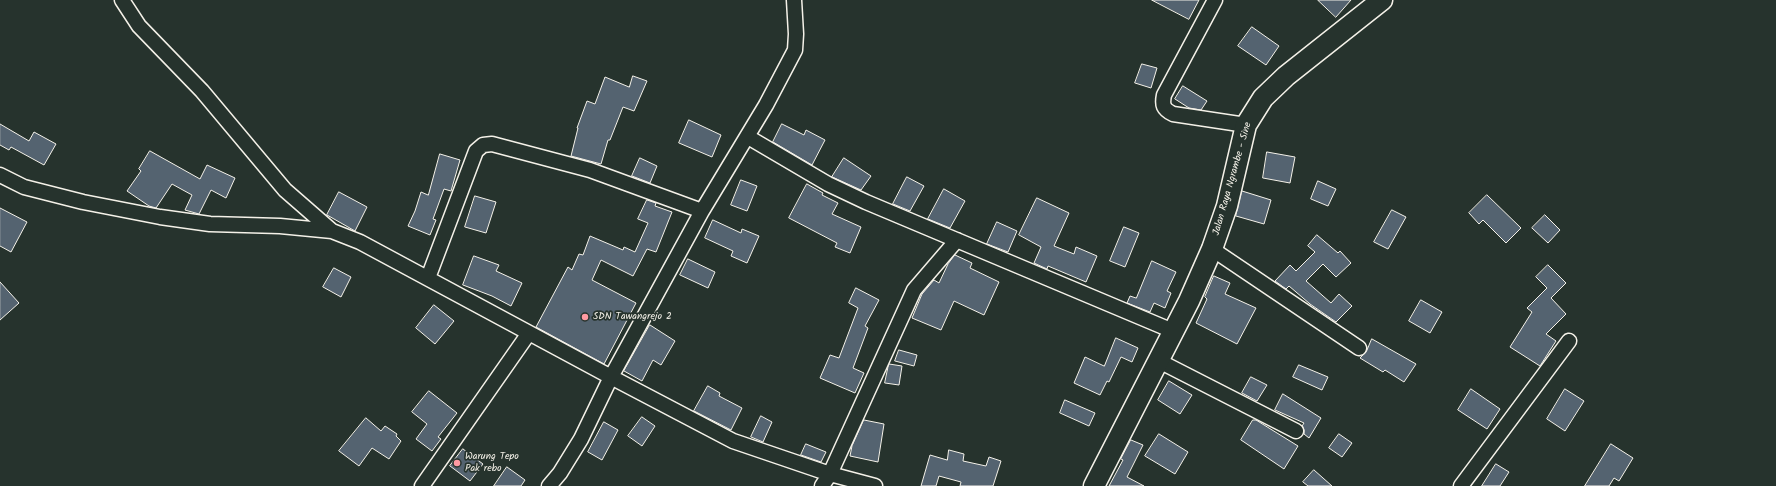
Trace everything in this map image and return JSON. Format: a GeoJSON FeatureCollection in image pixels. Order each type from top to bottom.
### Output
{"type":"FeatureCollection","features":[{"type":"Feature","properties":{"kind":"main road","name":"Jalan Raya Ngrambe - Sine"},"geometry":{"type":"LineString","coordinates":[[1094,486],[1173,331],[1212,249],[1227,206],[1246,125],[1263,98],[1286,76],[1382,0]]}},
{"type":"Feature","properties":{"kind":"street"},"geometry":{"type":"LineString","coordinates":[[122,0],[139,26],[202,91],[285,190],[332,231]]}},
{"type":"Feature","properties":{"kind":"street"},"geometry":{"type":"LineString","coordinates":[[549,486],[560,473],[581,439],[610,377],[702,211],[766,105],[795,50],[796,34],[794,0]]}},
{"type":"Feature","properties":{"kind":"street"},"geometry":{"type":"LineString","coordinates":[[1215,0],[1164,95],[1162,104],[1165,110],[1173,114],[1246,125]]}},
{"type":"Feature","properties":{"kind":"street"},"geometry":{"type":"LineString","coordinates":[[748,136],[828,184],[866,202],[1173,331]]}},
{"type":"Feature","properties":{"kind":"street"},"geometry":{"type":"LineString","coordinates":[[428,278],[476,151],[483,145],[492,144],[590,170],[702,211]]}},
{"type":"Feature","properties":{"kind":"street"},"geometry":{"type":"LineString","coordinates":[[0,175],[24,187],[83,202],[160,217],[210,224],[280,226],[332,231],[360,242],[610,377],[733,441],[826,480],[875,486]]}},
{"type":"Feature","properties":{"kind":"street"},"geometry":{"type":"LineString","coordinates":[[826,480],[914,290],[957,240]]}},
{"type":"Feature","properties":{"kind":"street"},"geometry":{"type":"LineString","coordinates":[[1212,249],[1359,348]]}},
{"type":"Feature","properties":{"kind":"street"},"geometry":{"type":"LineString","coordinates":[[422,486],[529,333]]}},
{"type":"Feature","properties":{"kind":"street"},"geometry":{"type":"LineString","coordinates":[[1461,486],[1569,341]]}},
{"type":"Feature","properties":{"kind":"street"},"geometry":{"type":"LineString","coordinates":[[1157,360],[1296,431]]}},
{"type":"Feature","properties":{"kind":"building"},"geometry":{"type":"Polygon","coordinates":[[[1152,0],[1199,0],[1189,19],[1152,0]]]}},
{"type":"Feature","properties":{"kind":"building"},"geometry":{"type":"Polygon","coordinates":[[[1318,0],[1351,0],[1336,17],[1318,0]]]}},
{"type":"Feature","properties":{"kind":"building"},"geometry":{"type":"Polygon","coordinates":[[[1252,27],[1279,46],[1266,65],[1238,46],[1252,27]]]}},
{"type":"Feature","properties":{"kind":"building"},"geometry":{"type":"Polygon","coordinates":[[[1142,64],[1157,68],[1151,88],[1135,83],[1142,64]]]}},
{"type":"Feature","properties":{"kind":"building"},"geometry":{"type":"Polygon","coordinates":[[[633,76],[647,81],[634,111],[623,107],[610,140],[608,140],[601,164],[571,156],[577,128],[587,101],[595,104],[605,77],[629,87],[633,76]]]}},
{"type":"Feature","properties":{"kind":"building"},"geometry":{"type":"Polygon","coordinates":[[[1183,86],[1207,101],[1201,110],[1189,108],[1175,99],[1183,86]]]}},
{"type":"Feature","properties":{"kind":"building"},"geometry":{"type":"Polygon","coordinates":[[[689,120],[721,135],[712,157],[679,143],[689,120]]]}},
{"type":"Feature","properties":{"kind":"building"},"geometry":{"type":"Polygon","coordinates":[[[0,124],[29,141],[34,132],[56,144],[44,165],[11,147],[9,150],[0,145],[0,124]]]}},
{"type":"Feature","properties":{"kind":"building"},"geometry":{"type":"Polygon","coordinates":[[[782,124],[804,135],[806,130],[825,140],[812,165],[773,142],[782,124]]]}},
{"type":"Feature","properties":{"kind":"building"},"geometry":{"type":"Polygon","coordinates":[[[150,151],[200,179],[207,165],[235,178],[226,198],[211,190],[199,214],[185,210],[192,195],[172,184],[156,208],[149,206],[127,191],[141,171],[139,169],[150,151]]]}},
{"type":"Feature","properties":{"kind":"building"},"geometry":{"type":"Polygon","coordinates":[[[1267,152],[1295,157],[1290,183],[1263,178],[1267,152]]]}},
{"type":"Feature","properties":{"kind":"building"},"geometry":{"type":"Polygon","coordinates":[[[440,154],[460,160],[451,191],[444,189],[433,219],[436,220],[430,235],[408,226],[421,192],[428,195],[440,154]]]}},
{"type":"Feature","properties":{"kind":"building"},"geometry":{"type":"Polygon","coordinates":[[[640,158],[657,166],[650,183],[632,176],[640,158]]]}},
{"type":"Feature","properties":{"kind":"building"},"geometry":{"type":"Polygon","coordinates":[[[844,158],[871,176],[861,190],[832,177],[844,158]]]}},
{"type":"Feature","properties":{"kind":"building"},"geometry":{"type":"Polygon","coordinates":[[[907,177],[924,186],[910,211],[893,204],[907,177]]]}},
{"type":"Feature","properties":{"kind":"building"},"geometry":{"type":"Polygon","coordinates":[[[741,180],[757,186],[747,211],[731,205],[741,180]]]}},
{"type":"Feature","properties":{"kind":"building"},"geometry":{"type":"Polygon","coordinates":[[[1318,181],[1336,189],[1328,206],[1311,199],[1318,181]]]}},
{"type":"Feature","properties":{"kind":"building"},"geometry":{"type":"Polygon","coordinates":[[[807,184],[823,193],[822,195],[838,203],[832,214],[861,227],[850,253],[835,247],[837,243],[789,218],[807,184]]]}},
{"type":"Feature","properties":{"kind":"building"},"geometry":{"type":"Polygon","coordinates":[[[944,189],[965,201],[950,228],[928,219],[944,189]]]}},
{"type":"Feature","properties":{"kind":"building"},"geometry":{"type":"Polygon","coordinates":[[[1242,191],[1271,200],[1264,224],[1236,216],[1242,191]]]}},
{"type":"Feature","properties":{"kind":"building"},"geometry":{"type":"Polygon","coordinates":[[[339,192],[367,207],[355,231],[327,215],[339,192]]]}},
{"type":"Feature","properties":{"kind":"building"},"geometry":{"type":"Polygon","coordinates":[[[1487,195],[1521,228],[1506,243],[1483,220],[1479,224],[1469,213],[1487,195]]]}},
{"type":"Feature","properties":{"kind":"building"},"geometry":{"type":"Polygon","coordinates":[[[475,196],[496,202],[486,233],[465,227],[475,196]]]}},
{"type":"Feature","properties":{"kind":"building"},"geometry":{"type":"Polygon","coordinates":[[[1037,198],[1069,213],[1054,246],[1074,254],[1076,247],[1097,256],[1086,282],[1048,266],[1047,269],[1034,263],[1041,247],[1019,235],[1037,198]]]}},
{"type":"Feature","properties":{"kind":"building","name":"SDN Tawangrejo 2"},"geometry":{"type":"Polygon","coordinates":[[[647,200],[656,203],[655,206],[672,212],[656,252],[647,249],[633,276],[601,260],[592,280],[636,303],[604,364],[536,327],[568,267],[572,270],[579,254],[583,255],[590,236],[623,250],[624,247],[635,252],[648,223],[638,219],[647,200]]]}},
{"type":"Feature","properties":{"kind":"building"},"geometry":{"type":"Polygon","coordinates":[[[0,208],[27,222],[11,252],[0,246],[0,208]]]}},
{"type":"Feature","properties":{"kind":"building"},"geometry":{"type":"Polygon","coordinates":[[[1392,210],[1406,217],[1388,249],[1374,242],[1392,210]]]}},
{"type":"Feature","properties":{"kind":"building"},"geometry":{"type":"Polygon","coordinates":[[[1545,215],[1560,230],[1548,243],[1532,228],[1545,215]]]}},
{"type":"Feature","properties":{"kind":"building"},"geometry":{"type":"Polygon","coordinates":[[[713,220],[741,233],[742,229],[759,236],[747,263],[731,256],[733,251],[705,238],[713,220]]]}},
{"type":"Feature","properties":{"kind":"building"},"geometry":{"type":"Polygon","coordinates":[[[997,222],[1017,231],[1008,252],[987,244],[997,222]]]}},
{"type":"Feature","properties":{"kind":"building"},"geometry":{"type":"Polygon","coordinates":[[[1124,227],[1139,233],[1125,267],[1110,261],[1124,227]]]}},
{"type":"Feature","properties":{"kind":"building"},"geometry":{"type":"Polygon","coordinates":[[[1317,235],[1338,253],[1340,251],[1351,263],[1336,277],[1323,264],[1306,281],[1331,303],[1339,294],[1352,306],[1336,322],[1310,304],[1289,286],[1286,289],[1275,281],[1290,265],[1296,271],[1315,252],[1308,246],[1317,235]]]}},
{"type":"Feature","properties":{"kind":"building"},"geometry":{"type":"Polygon","coordinates":[[[955,255],[972,263],[970,268],[999,282],[984,315],[954,301],[941,330],[912,318],[922,294],[934,280],[939,283],[948,264],[955,255]]]}},
{"type":"Feature","properties":{"kind":"building"},"geometry":{"type":"Polygon","coordinates":[[[474,256],[499,265],[496,271],[522,283],[511,306],[492,296],[463,285],[474,256]]]}},
{"type":"Feature","properties":{"kind":"building"},"geometry":{"type":"Polygon","coordinates":[[[688,259],[715,272],[708,288],[680,275],[688,259]]]}},
{"type":"Feature","properties":{"kind":"building"},"geometry":{"type":"Polygon","coordinates":[[[1152,261],[1176,272],[1167,291],[1171,293],[1165,308],[1154,303],[1150,312],[1127,303],[1130,296],[1136,298],[1152,261]]]}},
{"type":"Feature","properties":{"kind":"building"},"geometry":{"type":"Polygon","coordinates":[[[1548,265],[1566,283],[1551,298],[1566,314],[1546,334],[1556,341],[1540,366],[1510,347],[1532,312],[1527,308],[1547,288],[1536,277],[1548,265]]]}},
{"type":"Feature","properties":{"kind":"building"},"geometry":{"type":"Polygon","coordinates":[[[334,268],[351,277],[341,297],[323,287],[334,268]]]}},
{"type":"Feature","properties":{"kind":"building"},"geometry":{"type":"Polygon","coordinates":[[[1214,276],[1230,283],[1225,294],[1256,308],[1237,344],[1196,323],[1207,299],[1205,297],[1214,276]]]}},
{"type":"Feature","properties":{"kind":"building"},"geometry":{"type":"Polygon","coordinates":[[[0,282],[19,303],[0,320],[0,282]]]}},
{"type":"Feature","properties":{"kind":"building"},"geometry":{"type":"Polygon","coordinates":[[[856,288],[879,300],[865,326],[868,328],[853,368],[864,373],[855,393],[820,378],[830,355],[839,358],[858,308],[849,303],[856,288]]]}},
{"type":"Feature","properties":{"kind":"building"},"geometry":{"type":"Polygon","coordinates":[[[1421,300],[1442,312],[1430,333],[1409,321],[1421,300]]]}},
{"type":"Feature","properties":{"kind":"building"},"geometry":{"type":"Polygon","coordinates":[[[434,305],[454,321],[435,344],[416,328],[434,305]]]}},
{"type":"Feature","properties":{"kind":"building"},"geometry":{"type":"Polygon","coordinates":[[[650,325],[675,341],[661,365],[653,360],[642,381],[624,371],[650,325]]]}},
{"type":"Feature","properties":{"kind":"building"},"geometry":{"type":"Polygon","coordinates":[[[1116,338],[1138,348],[1132,362],[1121,357],[1109,382],[1107,381],[1100,395],[1074,383],[1085,357],[1104,366],[1116,338]]]}},
{"type":"Feature","properties":{"kind":"building"},"geometry":{"type":"Polygon","coordinates":[[[1372,339],[1416,364],[1404,382],[1385,370],[1383,372],[1360,358],[1366,352],[1372,339]]]}},
{"type":"Feature","properties":{"kind":"building"},"geometry":{"type":"Polygon","coordinates":[[[899,350],[917,355],[914,366],[895,361],[899,350]]]}},
{"type":"Feature","properties":{"kind":"building"},"geometry":{"type":"Polygon","coordinates":[[[889,364],[902,366],[899,385],[885,383],[889,364]]]}},
{"type":"Feature","properties":{"kind":"building"},"geometry":{"type":"Polygon","coordinates":[[[1299,365],[1328,377],[1322,390],[1293,377],[1299,365]]]}},
{"type":"Feature","properties":{"kind":"building"},"geometry":{"type":"Polygon","coordinates":[[[1251,377],[1267,385],[1257,401],[1242,393],[1251,377]]]}},
{"type":"Feature","properties":{"kind":"building"},"geometry":{"type":"Polygon","coordinates":[[[1169,381],[1192,395],[1180,414],[1158,400],[1169,381]]]}},
{"type":"Feature","properties":{"kind":"building"},"geometry":{"type":"Polygon","coordinates":[[[708,386],[720,393],[719,396],[742,408],[731,430],[694,411],[708,386]]]}},
{"type":"Feature","properties":{"kind":"building"},"geometry":{"type":"Polygon","coordinates":[[[1471,389],[1500,409],[1487,429],[1458,410],[1471,389]]]}},
{"type":"Feature","properties":{"kind":"building"},"geometry":{"type":"Polygon","coordinates":[[[1565,389],[1584,401],[1565,431],[1547,419],[1565,389]]]}},
{"type":"Feature","properties":{"kind":"building"},"geometry":{"type":"Polygon","coordinates":[[[429,391],[457,413],[438,437],[441,439],[432,451],[416,439],[427,424],[412,412],[429,391]]]}},
{"type":"Feature","properties":{"kind":"building"},"geometry":{"type":"Polygon","coordinates":[[[1283,394],[1321,418],[1309,438],[1304,434],[1302,426],[1304,423],[1275,410],[1283,394]]]}},
{"type":"Feature","properties":{"kind":"building"},"geometry":{"type":"Polygon","coordinates":[[[1065,400],[1095,413],[1089,426],[1060,413],[1065,400]]]}},
{"type":"Feature","properties":{"kind":"building"},"geometry":{"type":"Polygon","coordinates":[[[761,416],[772,422],[763,442],[751,437],[761,416]]]}},
{"type":"Feature","properties":{"kind":"building"},"geometry":{"type":"Polygon","coordinates":[[[642,417],[655,426],[642,446],[628,436],[642,417]]]}},
{"type":"Feature","properties":{"kind":"building"},"geometry":{"type":"Polygon","coordinates":[[[366,418],[381,431],[385,426],[397,434],[396,436],[401,441],[389,459],[372,448],[359,466],[339,451],[366,418]]]}},
{"type":"Feature","properties":{"kind":"building"},"geometry":{"type":"Polygon","coordinates":[[[864,420],[884,424],[878,462],[850,456],[852,446],[864,420]]]}},
{"type":"Feature","properties":{"kind":"building"},"geometry":{"type":"Polygon","coordinates":[[[1253,420],[1256,420],[1298,446],[1284,469],[1241,440],[1253,420]]]}},
{"type":"Feature","properties":{"kind":"building"},"geometry":{"type":"Polygon","coordinates":[[[604,422],[618,430],[602,460],[588,452],[604,422]]]}},
{"type":"Feature","properties":{"kind":"building"},"geometry":{"type":"Polygon","coordinates":[[[1159,434],[1188,452],[1175,474],[1145,456],[1159,434]]]}},
{"type":"Feature","properties":{"kind":"building"},"geometry":{"type":"Polygon","coordinates":[[[1339,434],[1352,443],[1342,457],[1329,448],[1339,434]]]}},
{"type":"Feature","properties":{"kind":"building"},"geometry":{"type":"Polygon","coordinates":[[[1131,440],[1143,445],[1127,477],[1144,486],[1109,486],[1123,460],[1121,459],[1131,440]]]}},
{"type":"Feature","properties":{"kind":"building"},"geometry":{"type":"Polygon","coordinates":[[[806,444],[826,452],[821,462],[801,455],[806,444]]]}},
{"type":"Feature","properties":{"kind":"building"},"geometry":{"type":"Polygon","coordinates":[[[1611,444],[1633,458],[1619,481],[1614,478],[1609,486],[1585,486],[1611,444]]]}},
{"type":"Feature","properties":{"kind":"building"},"geometry":{"type":"Polygon","coordinates":[[[463,449],[483,464],[470,481],[450,466],[463,449]]]}},
{"type":"Feature","properties":{"kind":"building"},"geometry":{"type":"Polygon","coordinates":[[[949,450],[964,454],[963,461],[986,466],[989,457],[1001,461],[993,486],[960,486],[961,482],[939,476],[936,486],[921,486],[930,455],[947,460],[949,450]]]}},
{"type":"Feature","properties":{"kind":"building"},"geometry":{"type":"Polygon","coordinates":[[[1496,464],[1509,472],[1500,486],[1482,486],[1496,464]]]}},
{"type":"Feature","properties":{"kind":"building"},"geometry":{"type":"Polygon","coordinates":[[[507,467],[525,480],[521,486],[494,486],[507,467]]]}},
{"type":"Feature","properties":{"kind":"building"},"geometry":{"type":"Polygon","coordinates":[[[1314,470],[1332,486],[1308,486],[1303,482],[1314,470]]]}},
{"type":"Feature","properties":{"kind":"place","name":"SDN Tawangrejo 2"},"geometry":{"type":"Point","coordinates":[585,317]}},
{"type":"Feature","properties":{"kind":"place","name":"Warung Tepo Pak rebo"},"geometry":{"type":"Point","coordinates":[457,463]}}]}
